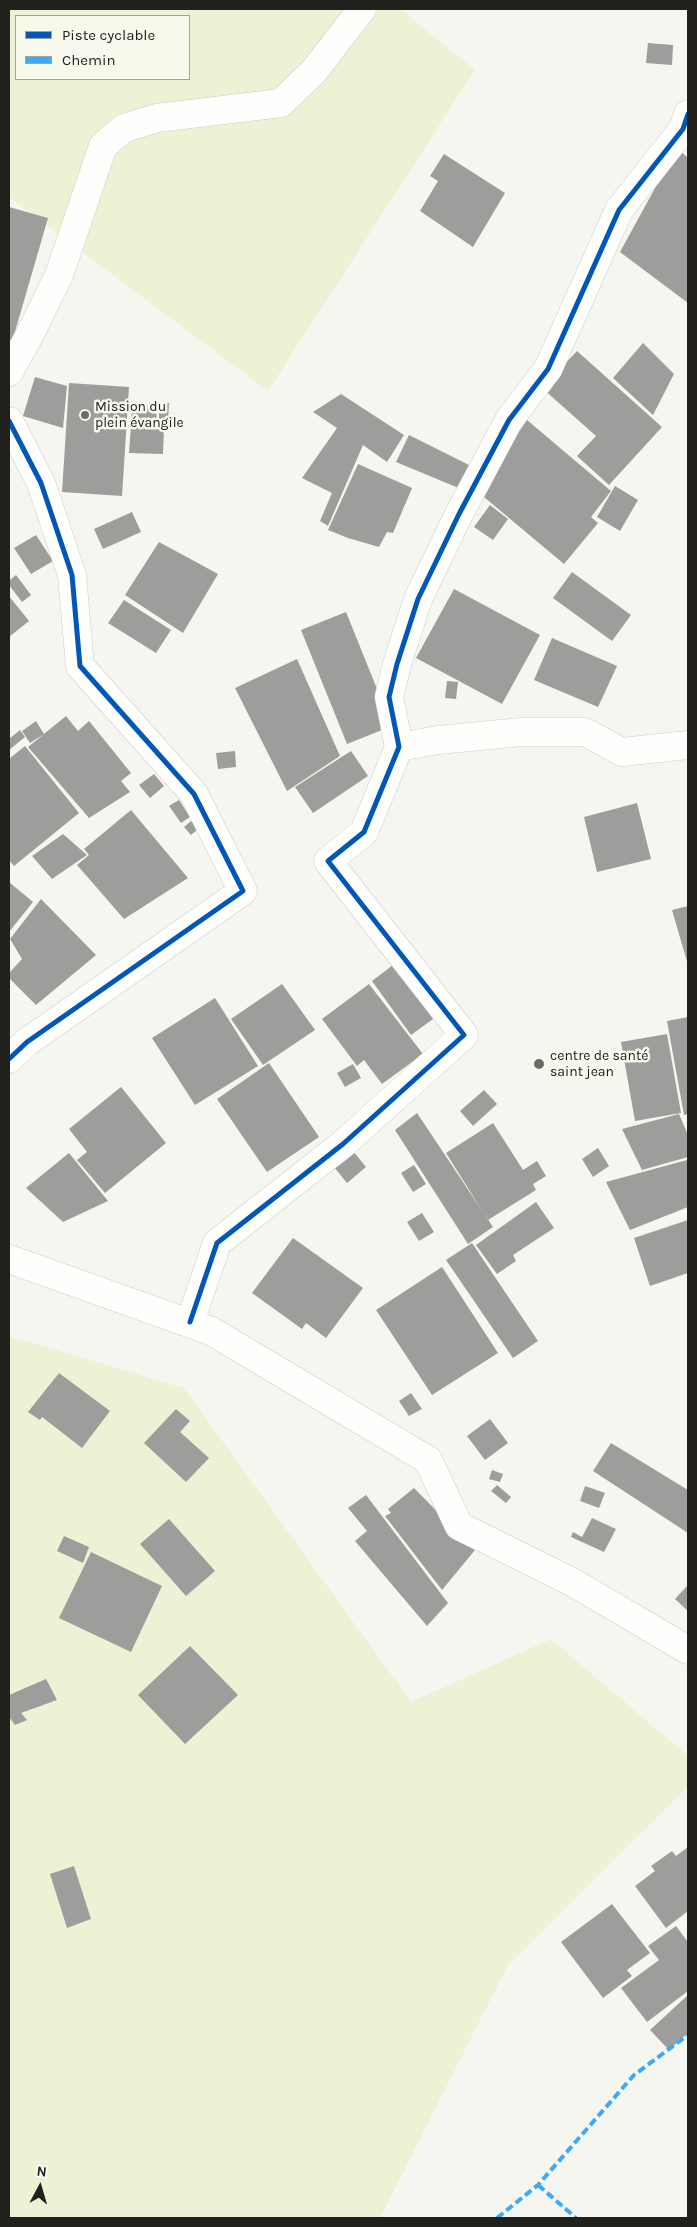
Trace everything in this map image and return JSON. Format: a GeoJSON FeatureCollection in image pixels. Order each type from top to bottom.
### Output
{"type":"FeatureCollection","features":[{"type":"Feature","properties":{"kind":"street"},"geometry":{"type":"LineString","coordinates":[[9,372],[28,340],[59,275],[103,146],[124,128],[157,118],[281,103],[314,71],[362,9]]}},
{"type":"Feature","properties":{"kind":"street"},"geometry":{"type":"LineString","coordinates":[[190,1322],[217,1243],[343,1144],[464,1035],[328,861],[364,832],[400,747],[389,697],[397,664],[418,599],[459,514],[509,420],[548,369],[619,210],[683,129],[688,114]]}},
{"type":"Feature","properties":{"kind":"street"},"geometry":{"type":"LineString","coordinates":[[9,421],[40,483],[72,575],[80,666],[194,794],[242,891],[26,1042],[9,1059]]}},
{"type":"Feature","properties":{"kind":"street"},"geometry":{"type":"LineString","coordinates":[[400,747],[438,740],[522,732],[585,732],[622,752],[688,745]]}},
{"type":"Feature","properties":{"kind":"street"},"geometry":{"type":"LineString","coordinates":[[9,1259],[211,1330],[428,1460],[459,1526],[572,1582],[688,1650]]}},
{"type":"Feature","properties":{"kind":"green space"},"geometry":{"type":"Polygon","coordinates":[[[9,9],[400,9],[475,70],[268,391],[9,197],[9,9]]]}},
{"type":"Feature","properties":{"kind":"green space"},"geometry":{"type":"Polygon","coordinates":[[[9,1336],[184,1388],[411,1702],[551,1639],[688,1756],[688,1786],[508,1965],[380,2218],[9,2218],[9,1336]]]}},
{"type":"Feature","properties":{"kind":"building"},"geometry":{"type":"Polygon","coordinates":[[[648,43],[673,45],[672,65],[646,63],[648,43]]]}},
{"type":"Feature","properties":{"kind":"building"},"geometry":{"type":"Polygon","coordinates":[[[677,148],[688,158],[688,303],[620,252],[677,148]]]}},
{"type":"Feature","properties":{"kind":"building"},"geometry":{"type":"Polygon","coordinates":[[[444,154],[505,193],[473,247],[420,211],[438,181],[430,176],[444,154]]]}},
{"type":"Feature","properties":{"kind":"building"},"geometry":{"type":"Polygon","coordinates":[[[9,207],[48,218],[12,342],[9,341],[9,207]]]}},
{"type":"Feature","properties":{"kind":"building"},"geometry":{"type":"Polygon","coordinates":[[[643,343],[674,374],[653,415],[613,378],[643,343]]]}},
{"type":"Feature","properties":{"kind":"building"},"geometry":{"type":"Polygon","coordinates":[[[577,351],[662,427],[609,485],[577,456],[596,436],[542,388],[577,351]]]}},
{"type":"Feature","properties":{"kind":"building"},"geometry":{"type":"Polygon","coordinates":[[[35,377],[67,386],[63,428],[23,416],[35,377]]]}},
{"type":"Feature","properties":{"kind":"building"},"geometry":{"type":"Polygon","coordinates":[[[69,383],[129,387],[122,496],[62,492],[69,383]]]}},
{"type":"Feature","properties":{"kind":"building"},"geometry":{"type":"Polygon","coordinates":[[[341,394],[404,435],[387,462],[363,445],[328,526],[320,521],[332,493],[302,478],[337,428],[313,412],[341,394]]]}},
{"type":"Feature","properties":{"kind":"building"},"geometry":{"type":"Polygon","coordinates":[[[169,403],[168,424],[159,423],[159,404],[169,403]]]}},
{"type":"Feature","properties":{"kind":"building"},"geometry":{"type":"Polygon","coordinates":[[[132,405],[156,406],[157,425],[131,425],[132,405]]]}},
{"type":"Feature","properties":{"kind":"building"},"geometry":{"type":"Polygon","coordinates":[[[527,420],[611,491],[591,517],[598,523],[564,564],[478,492],[527,420]]]}},
{"type":"Feature","properties":{"kind":"building"},"geometry":{"type":"Polygon","coordinates":[[[131,426],[164,428],[163,454],[129,453],[131,426]]]}},
{"type":"Feature","properties":{"kind":"building"},"geometry":{"type":"Polygon","coordinates":[[[409,435],[471,466],[461,489],[396,462],[409,435]]]}},
{"type":"Feature","properties":{"kind":"building"},"geometry":{"type":"Polygon","coordinates":[[[358,464],[412,488],[393,533],[387,532],[379,547],[328,530],[358,464]]]}},
{"type":"Feature","properties":{"kind":"building"},"geometry":{"type":"Polygon","coordinates":[[[615,486],[638,500],[620,531],[597,517],[615,486]]]}},
{"type":"Feature","properties":{"kind":"building"},"geometry":{"type":"Polygon","coordinates":[[[490,505],[508,519],[493,540],[474,527],[490,505]]]}},
{"type":"Feature","properties":{"kind":"building"},"geometry":{"type":"Polygon","coordinates":[[[132,512],[141,532],[103,549],[94,529],[132,512]]]}},
{"type":"Feature","properties":{"kind":"building"},"geometry":{"type":"Polygon","coordinates":[[[36,535],[53,561],[31,574],[14,548],[36,535]]]}},
{"type":"Feature","properties":{"kind":"building"},"geometry":{"type":"Polygon","coordinates":[[[159,542],[218,574],[183,633],[125,595],[159,542]]]}},
{"type":"Feature","properties":{"kind":"building"},"geometry":{"type":"Polygon","coordinates":[[[572,572],[631,615],[612,641],[553,598],[572,572]]]}},
{"type":"Feature","properties":{"kind":"building"},"geometry":{"type":"Polygon","coordinates":[[[16,575],[31,595],[22,602],[9,585],[9,581],[16,575]]]}},
{"type":"Feature","properties":{"kind":"building"},"geometry":{"type":"Polygon","coordinates":[[[454,589],[540,635],[502,704],[416,658],[454,589]]]}},
{"type":"Feature","properties":{"kind":"building"},"geometry":{"type":"Polygon","coordinates":[[[9,596],[29,621],[9,637],[9,596]]]}},
{"type":"Feature","properties":{"kind":"building"},"geometry":{"type":"Polygon","coordinates":[[[124,600],[171,630],[156,653],[108,623],[124,600]]]}},
{"type":"Feature","properties":{"kind":"building"},"geometry":{"type":"Polygon","coordinates":[[[346,612],[392,726],[347,744],[301,630],[346,612]]]}},
{"type":"Feature","properties":{"kind":"building"},"geometry":{"type":"Polygon","coordinates":[[[552,638],[617,666],[598,707],[534,680],[552,638]]]}},
{"type":"Feature","properties":{"kind":"building"},"geometry":{"type":"Polygon","coordinates":[[[297,659],[340,756],[287,791],[235,688],[297,659]]]}},
{"type":"Feature","properties":{"kind":"building"},"geometry":{"type":"Polygon","coordinates":[[[447,681],[458,682],[456,699],[445,698],[447,681]]]}},
{"type":"Feature","properties":{"kind":"building"},"geometry":{"type":"Polygon","coordinates":[[[66,716],[78,731],[89,721],[131,773],[121,781],[130,792],[89,818],[28,747],[66,716]]]}},
{"type":"Feature","properties":{"kind":"building"},"geometry":{"type":"Polygon","coordinates":[[[36,721],[44,734],[30,743],[22,731],[36,721]]]}},
{"type":"Feature","properties":{"kind":"building"},"geometry":{"type":"Polygon","coordinates":[[[20,730],[25,737],[9,750],[9,739],[20,730]]]}},
{"type":"Feature","properties":{"kind":"building"},"geometry":{"type":"Polygon","coordinates":[[[25,746],[79,813],[14,866],[9,860],[9,759],[25,746]]]}},
{"type":"Feature","properties":{"kind":"building"},"geometry":{"type":"Polygon","coordinates":[[[235,751],[236,767],[218,769],[216,753],[235,751]]]}},
{"type":"Feature","properties":{"kind":"building"},"geometry":{"type":"Polygon","coordinates":[[[351,751],[368,776],[313,813],[295,787],[351,751]]]}},
{"type":"Feature","properties":{"kind":"building"},"geometry":{"type":"Polygon","coordinates":[[[154,774],[164,786],[150,798],[139,785],[154,774]]]}},
{"type":"Feature","properties":{"kind":"building"},"geometry":{"type":"Polygon","coordinates":[[[179,800],[190,817],[181,823],[169,806],[179,800]]]}},
{"type":"Feature","properties":{"kind":"building"},"geometry":{"type":"Polygon","coordinates":[[[637,803],[651,859],[597,872],[584,817],[637,803]]]}},
{"type":"Feature","properties":{"kind":"building"},"geometry":{"type":"Polygon","coordinates":[[[131,810],[188,878],[124,919],[77,865],[89,855],[84,849],[131,810]]]}},
{"type":"Feature","properties":{"kind":"building"},"geometry":{"type":"Polygon","coordinates":[[[191,821],[198,829],[191,835],[184,827],[191,821]]]}},
{"type":"Feature","properties":{"kind":"building"},"geometry":{"type":"Polygon","coordinates":[[[63,834],[87,855],[52,879],[32,856],[63,834]]]}},
{"type":"Feature","properties":{"kind":"building"},"geometry":{"type":"Polygon","coordinates":[[[9,882],[33,902],[9,932],[9,882]]]}},
{"type":"Feature","properties":{"kind":"building"},"geometry":{"type":"Polygon","coordinates":[[[41,899],[96,955],[36,1005],[9,978],[9,973],[22,959],[10,939],[41,899]]]}},
{"type":"Feature","properties":{"kind":"building"},"geometry":{"type":"Polygon","coordinates":[[[688,906],[688,965],[672,910],[688,906]]]}},
{"type":"Feature","properties":{"kind":"building"},"geometry":{"type":"Polygon","coordinates":[[[393,965],[433,1019],[411,1035],[372,981],[393,965]]]}},
{"type":"Feature","properties":{"kind":"building"},"geometry":{"type":"Polygon","coordinates":[[[282,984],[315,1030],[263,1065],[231,1019],[282,984]]]}},
{"type":"Feature","properties":{"kind":"building"},"geometry":{"type":"Polygon","coordinates":[[[369,984],[423,1054],[382,1084],[364,1060],[357,1066],[322,1019],[369,984]]]}},
{"type":"Feature","properties":{"kind":"building"},"geometry":{"type":"Polygon","coordinates":[[[215,998],[258,1066],[195,1105],[152,1038],[215,998]]]}},
{"type":"Feature","properties":{"kind":"building"},"geometry":{"type":"Polygon","coordinates":[[[688,1017],[688,1114],[684,1115],[667,1021],[688,1017]]]}},
{"type":"Feature","properties":{"kind":"building"},"geometry":{"type":"Polygon","coordinates":[[[667,1034],[681,1113],[635,1121],[621,1042],[667,1034]]]}},
{"type":"Feature","properties":{"kind":"building"},"geometry":{"type":"Polygon","coordinates":[[[269,1063],[319,1137],[267,1172],[217,1099],[269,1063]]]}},
{"type":"Feature","properties":{"kind":"building"},"geometry":{"type":"Polygon","coordinates":[[[353,1064],[361,1078],[345,1087],[337,1073],[353,1064]]]}},
{"type":"Feature","properties":{"kind":"building"},"geometry":{"type":"Polygon","coordinates":[[[121,1087],[166,1143],[105,1193],[77,1160],[87,1152],[69,1129],[121,1087]]]}},
{"type":"Feature","properties":{"kind":"building"},"geometry":{"type":"Polygon","coordinates":[[[484,1090],[497,1104],[473,1126],[460,1111],[484,1090]]]}},
{"type":"Feature","properties":{"kind":"building"},"geometry":{"type":"Polygon","coordinates":[[[417,1113],[493,1227],[468,1244],[395,1130],[417,1113]]]}},
{"type":"Feature","properties":{"kind":"building"},"geometry":{"type":"Polygon","coordinates":[[[679,1114],[688,1135],[688,1157],[642,1170],[622,1129],[679,1114]]]}},
{"type":"Feature","properties":{"kind":"building"},"geometry":{"type":"Polygon","coordinates":[[[493,1123],[523,1170],[537,1161],[546,1176],[533,1184],[536,1190],[488,1220],[446,1153],[493,1123]]]}},
{"type":"Feature","properties":{"kind":"building"},"geometry":{"type":"Polygon","coordinates":[[[598,1148],[609,1166],[593,1177],[582,1159],[598,1148]]]}},
{"type":"Feature","properties":{"kind":"building"},"geometry":{"type":"Polygon","coordinates":[[[353,1151],[366,1167],[347,1183],[334,1167],[353,1151]]]}},
{"type":"Feature","properties":{"kind":"building"},"geometry":{"type":"Polygon","coordinates":[[[69,1153],[108,1201],[63,1222],[26,1188],[69,1153]]]}},
{"type":"Feature","properties":{"kind":"building"},"geometry":{"type":"Polygon","coordinates":[[[687,1160],[688,1207],[630,1230],[606,1182],[687,1160]]]}},
{"type":"Feature","properties":{"kind":"building"},"geometry":{"type":"Polygon","coordinates":[[[414,1165],[426,1184],[413,1192],[401,1173],[414,1165]]]}},
{"type":"Feature","properties":{"kind":"building"},"geometry":{"type":"Polygon","coordinates":[[[536,1202],[554,1228],[513,1255],[516,1261],[497,1274],[476,1245],[536,1202]]]}},
{"type":"Feature","properties":{"kind":"building"},"geometry":{"type":"Polygon","coordinates":[[[422,1213],[434,1232],[419,1241],[407,1222],[422,1213]]]}},
{"type":"Feature","properties":{"kind":"building"},"geometry":{"type":"Polygon","coordinates":[[[688,1220],[688,1273],[650,1286],[634,1238],[688,1220]]]}},
{"type":"Feature","properties":{"kind":"building"},"geometry":{"type":"Polygon","coordinates":[[[293,1238],[363,1288],[326,1338],[306,1323],[302,1329],[252,1293],[293,1238]]]}},
{"type":"Feature","properties":{"kind":"building"},"geometry":{"type":"Polygon","coordinates":[[[472,1243],[538,1341],[513,1358],[446,1260],[472,1243]]]}},
{"type":"Feature","properties":{"kind":"building"},"geometry":{"type":"Polygon","coordinates":[[[442,1267],[498,1353],[432,1395],[376,1310],[442,1267]]]}},
{"type":"Feature","properties":{"kind":"building"},"geometry":{"type":"Polygon","coordinates":[[[59,1373],[110,1411],[82,1448],[42,1417],[40,1420],[28,1412],[59,1373]]]}},
{"type":"Feature","properties":{"kind":"building"},"geometry":{"type":"Polygon","coordinates":[[[411,1393],[422,1409],[409,1416],[399,1401],[411,1393]]]}},
{"type":"Feature","properties":{"kind":"building"},"geometry":{"type":"Polygon","coordinates":[[[176,1409],[190,1421],[180,1432],[209,1458],[186,1482],[144,1443],[176,1409]]]}},
{"type":"Feature","properties":{"kind":"building"},"geometry":{"type":"Polygon","coordinates":[[[490,1419],[508,1443],[485,1460],[467,1436],[490,1419]]]}},
{"type":"Feature","properties":{"kind":"building"},"geometry":{"type":"Polygon","coordinates":[[[611,1443],[688,1490],[688,1533],[593,1471],[611,1443]]]}},
{"type":"Feature","properties":{"kind":"building"},"geometry":{"type":"Polygon","coordinates":[[[492,1470],[503,1474],[500,1482],[489,1479],[492,1470]]]}},
{"type":"Feature","properties":{"kind":"building"},"geometry":{"type":"Polygon","coordinates":[[[497,1485],[511,1497],[506,1503],[491,1491],[497,1485]]]}},
{"type":"Feature","properties":{"kind":"building"},"geometry":{"type":"Polygon","coordinates":[[[585,1486],[605,1493],[599,1508],[580,1501],[585,1486]]]}},
{"type":"Feature","properties":{"kind":"building"},"geometry":{"type":"Polygon","coordinates":[[[414,1488],[475,1550],[442,1590],[385,1516],[391,1513],[388,1509],[414,1488]]]}},
{"type":"Feature","properties":{"kind":"building"},"geometry":{"type":"Polygon","coordinates":[[[366,1495],[448,1603],[427,1626],[355,1541],[367,1531],[348,1508],[366,1495]]]}},
{"type":"Feature","properties":{"kind":"building"},"geometry":{"type":"Polygon","coordinates":[[[592,1518],[616,1529],[604,1552],[571,1537],[573,1532],[582,1537],[592,1518]]]}},
{"type":"Feature","properties":{"kind":"building"},"geometry":{"type":"Polygon","coordinates":[[[169,1519],[215,1571],[186,1596],[140,1544],[169,1519]]]}},
{"type":"Feature","properties":{"kind":"building"},"geometry":{"type":"Polygon","coordinates":[[[64,1536],[89,1547],[83,1563],[57,1551],[64,1536]]]}},
{"type":"Feature","properties":{"kind":"building"},"geometry":{"type":"Polygon","coordinates":[[[91,1552],[162,1586],[131,1652],[59,1618],[91,1552]]]}},
{"type":"Feature","properties":{"kind":"building"},"geometry":{"type":"Polygon","coordinates":[[[688,1585],[688,1611],[675,1599],[688,1585]]]}},
{"type":"Feature","properties":{"kind":"building"},"geometry":{"type":"Polygon","coordinates":[[[190,1646],[238,1695],[185,1744],[138,1695],[190,1646]]]}},
{"type":"Feature","properties":{"kind":"building"},"geometry":{"type":"Polygon","coordinates":[[[46,1679],[57,1700],[21,1713],[27,1720],[15,1725],[9,1717],[9,1695],[46,1679]]]}},
{"type":"Feature","properties":{"kind":"building"},"geometry":{"type":"Polygon","coordinates":[[[688,1847],[688,1911],[666,1928],[635,1886],[655,1871],[651,1866],[672,1851],[676,1856],[688,1847]]]}},
{"type":"Feature","properties":{"kind":"building"},"geometry":{"type":"Polygon","coordinates":[[[74,1866],[91,1919],[67,1928],[50,1874],[74,1866]]]}},
{"type":"Feature","properties":{"kind":"building"},"geometry":{"type":"Polygon","coordinates":[[[612,1904],[650,1953],[627,1970],[632,1976],[603,1998],[561,1942],[612,1904]]]}},
{"type":"Feature","properties":{"kind":"building"},"geometry":{"type":"Polygon","coordinates":[[[676,1926],[688,1942],[688,1991],[647,2022],[621,1988],[659,1960],[648,1946],[676,1926]]]}},
{"type":"Feature","properties":{"kind":"building"},"geometry":{"type":"Polygon","coordinates":[[[688,1995],[688,2033],[669,2050],[650,2030],[688,1995]]]}},
{"type":"Feature","properties":{"kind":"marked path"},"geometry":{"type":"LineString","coordinates":[[497,2218],[538,2185],[634,2075],[688,2035]]}},
{"type":"Feature","properties":{"kind":"marked path"},"geometry":{"type":"LineString","coordinates":[[538,2185],[576,2218]]}},
{"type":"Feature","properties":{"kind":"cycle path"},"geometry":{"type":"LineString","coordinates":[[190,1322],[217,1243],[343,1144],[464,1035],[328,861],[364,832],[399,747],[389,697],[397,664],[418,599],[459,514],[509,420],[548,369],[619,210],[683,129],[688,114]]}},
{"type":"Feature","properties":{"kind":"cycle path"},"geometry":{"type":"LineString","coordinates":[[9,421],[41,483],[72,575],[80,666],[194,794],[243,891],[27,1042],[9,1059]]}},
{"type":"Feature","properties":{"kind":"place","name":"Mission du plein évangile"},"geometry":{"type":"Point","coordinates":[85,415]}},
{"type":"Feature","properties":{"kind":"place","name":"centre de santé saint jean"},"geometry":{"type":"Point","coordinates":[539,1064]}}]}
